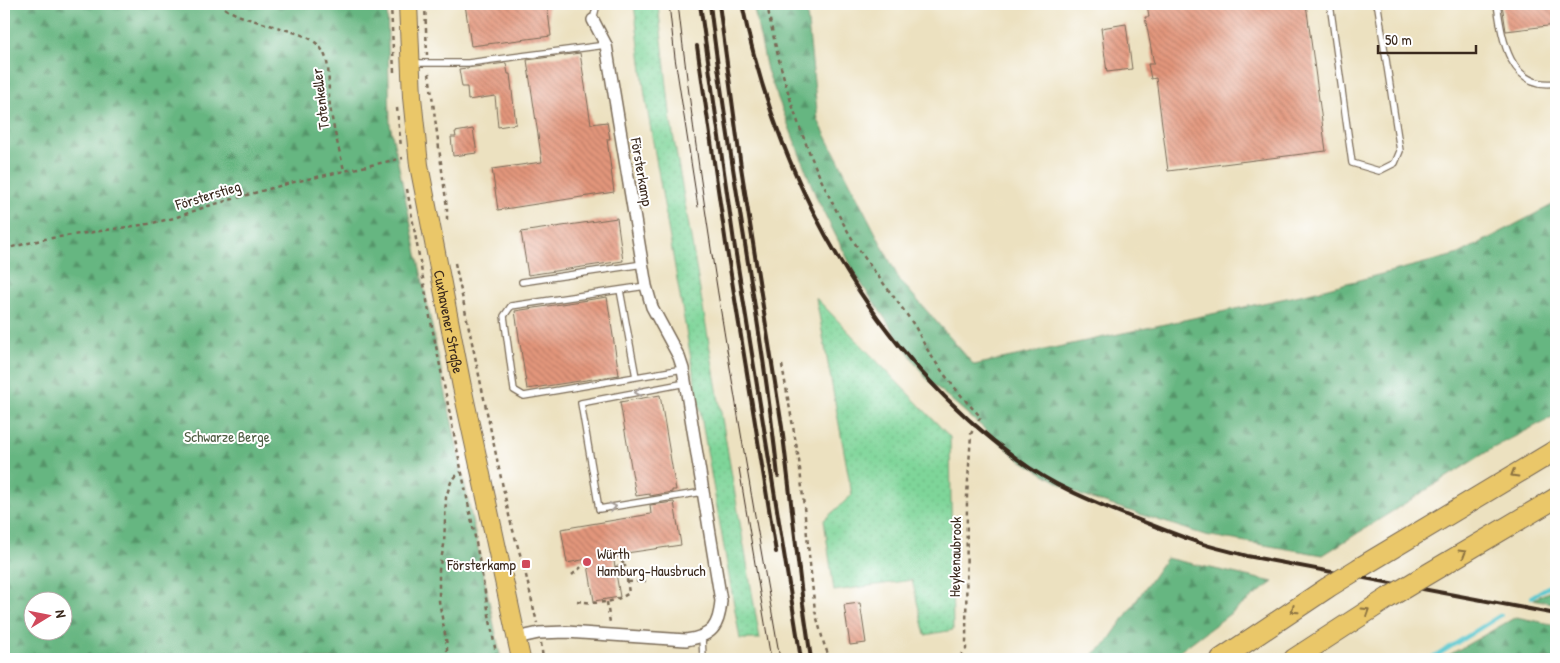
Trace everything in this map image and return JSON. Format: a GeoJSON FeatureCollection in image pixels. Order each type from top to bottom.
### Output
{"type":"FeatureCollection","features":[{"type":"Feature","properties":{"kind":"highway"},"geometry":{"type":"LineString","coordinates":[[1221,659],[1327,588],[1556,450]]}},
{"type":"Feature","properties":{"kind":"highway"},"geometry":{"type":"LineString","coordinates":[[1294,659],[1388,598],[1556,498]]}},
{"type":"Feature","properties":{"kind":"main road","name":"Cuxhavener Straße"},"geometry":{"type":"LineString","coordinates":[[408,4],[409,64],[418,156],[441,285],[521,659]]}},
{"type":"Feature","properties":{"kind":"street","name":"Försterkamp"},"geometry":{"type":"LineString","coordinates":[[593,20],[606,45],[646,286],[652,307],[679,356],[686,383],[721,600],[720,616],[715,626],[702,637]]}},
{"type":"Feature","properties":{"kind":"street"},"geometry":{"type":"LineString","coordinates":[[516,638],[539,633],[566,632],[686,640],[702,637]]}},
{"type":"Feature","properties":{"kind":"lane"},"geometry":{"type":"LineString","coordinates":[[593,20],[597,4]]}},
{"type":"Feature","properties":{"kind":"lane"},"geometry":{"type":"LineString","coordinates":[[1330,4],[1352,163],[1378,171],[1395,163],[1400,151],[1376,4]]}},
{"type":"Feature","properties":{"kind":"lane"},"geometry":{"type":"LineString","coordinates":[[1497,4],[1503,38],[1515,66],[1524,76],[1533,81],[1544,85],[1556,83]]}},
{"type":"Feature","properties":{"kind":"lane"},"geometry":{"type":"LineString","coordinates":[[409,64],[468,63],[606,45]]}},
{"type":"Feature","properties":{"kind":"lane"},"geometry":{"type":"LineString","coordinates":[[522,282],[642,264]]}},
{"type":"Feature","properties":{"kind":"lane"},"geometry":{"type":"LineString","coordinates":[[646,286],[511,306],[504,316],[514,390],[524,396],[683,369]]}},
{"type":"Feature","properties":{"kind":"lane"},"geometry":{"type":"LineString","coordinates":[[620,290],[636,377]]}},
{"type":"Feature","properties":{"kind":"lane"},"geometry":{"type":"LineString","coordinates":[[686,383],[581,403],[599,509],[703,492]]}},
{"type":"Feature","properties":{"kind":"lane"},"geometry":{"type":"LineString","coordinates":[[702,637],[703,659]]}},
{"type":"Feature","properties":{"kind":"path","name":"Totenkeller"},"geometry":{"type":"LineString","coordinates":[[218,4],[240,15],[305,36],[323,50],[327,61],[329,103],[344,170]]}},
{"type":"Feature","properties":{"kind":"path"},"geometry":{"type":"LineString","coordinates":[[425,4],[428,63],[447,208],[447,227]]}},
{"type":"Feature","properties":{"kind":"path","name":"Heykenaubrook"},"geometry":{"type":"LineString","coordinates":[[767,4],[776,49],[809,151],[838,213],[856,245],[914,326],[926,348],[981,417],[975,424],[971,434],[967,496],[966,649],[958,659]]}},
{"type":"Feature","properties":{"kind":"path","name":"Försterstieg"},"geometry":{"type":"LineString","coordinates":[[4,250],[45,239],[148,224],[344,170],[418,156]]}},
{"type":"Feature","properties":{"kind":"path"},"geometry":{"type":"LineString","coordinates":[[453,256],[510,520],[525,571],[539,633]]}},
{"type":"Feature","properties":{"kind":"path"},"geometry":{"type":"LineString","coordinates":[[782,365],[799,460],[815,611],[830,659]]}},
{"type":"Feature","properties":{"kind":"path"},"geometry":{"type":"LineString","coordinates":[[447,659],[447,645],[439,601],[439,570],[444,545],[447,490],[456,476],[464,470],[479,467]]}},
{"type":"Feature","properties":{"kind":"path"},"geometry":{"type":"LineString","coordinates":[[577,601],[595,604],[620,599],[629,593],[625,566],[617,554]]}},
{"type":"Feature","properties":{"kind":"path"},"geometry":{"type":"LineString","coordinates":[[572,575],[588,562]]}},
{"type":"Feature","properties":{"kind":"path"},"geometry":{"type":"LineString","coordinates":[[615,567],[625,566]]}},
{"type":"Feature","properties":{"kind":"path"},"geometry":{"type":"LineString","coordinates":[[628,582],[646,581]]}},
{"type":"Feature","properties":{"kind":"path"},"geometry":{"type":"LineString","coordinates":[[607,602],[610,624],[609,635]]}},
{"type":"Feature","properties":{"kind":"green space","name":"Schwarze Berge"},"geometry":{"type":"Polygon","coordinates":[[[4,4],[387,4],[390,124],[501,659],[4,659],[4,4]]]}},
{"type":"Feature","properties":{"kind":"green space"},"geometry":{"type":"Polygon","coordinates":[[[634,4],[658,4],[671,122],[760,639],[740,639],[645,96],[634,4]]]}},
{"type":"Feature","properties":{"kind":"green space"},"geometry":{"type":"Polygon","coordinates":[[[753,4],[806,4],[818,120],[899,279],[974,365],[1305,294],[1459,254],[1556,203],[1556,415],[1493,448],[1323,555],[1205,535],[1080,495],[1020,460],[925,377],[858,279],[817,199],[767,70],[753,4]]]}},
{"type":"Feature","properties":{"kind":"green space"},"geometry":{"type":"Polygon","coordinates":[[[816,298],[950,437],[953,630],[925,635],[912,580],[834,591],[824,520],[852,495],[816,298]]]}},
{"type":"Feature","properties":{"kind":"green space"},"geometry":{"type":"Polygon","coordinates":[[[1166,558],[1273,582],[1169,659],[1087,659],[1106,644],[1166,558]]]}},
{"type":"Feature","properties":{"kind":"green space"},"geometry":{"type":"Polygon","coordinates":[[[1556,588],[1556,604],[1534,599],[1556,588]]]}},
{"type":"Feature","properties":{"kind":"green space"},"geometry":{"type":"Polygon","coordinates":[[[1516,617],[1556,625],[1556,659],[1442,659],[1516,617]]]}},
{"type":"Feature","properties":{"kind":"building"},"geometry":{"type":"Polygon","coordinates":[[[465,4],[547,4],[551,36],[471,46],[465,4]]]}},
{"type":"Feature","properties":{"kind":"building"},"geometry":{"type":"Polygon","coordinates":[[[1147,4],[1306,4],[1326,151],[1168,171],[1156,78],[1151,79],[1148,64],[1154,64],[1145,17],[1149,17],[1147,4]]]}},
{"type":"Feature","properties":{"kind":"building"},"geometry":{"type":"Polygon","coordinates":[[[1502,4],[1556,4],[1556,25],[1506,31],[1502,4]]]}},
{"type":"Feature","properties":{"kind":"building"},"geometry":{"type":"Polygon","coordinates":[[[1126,24],[1132,69],[1107,72],[1101,28],[1126,24]]]}},
{"type":"Feature","properties":{"kind":"building"},"geometry":{"type":"Polygon","coordinates":[[[580,53],[591,124],[607,122],[610,139],[607,139],[614,192],[498,210],[492,169],[542,162],[527,60],[580,53]]]}},
{"type":"Feature","properties":{"kind":"building"},"geometry":{"type":"Polygon","coordinates":[[[506,63],[508,74],[510,74],[516,124],[498,127],[495,96],[468,100],[467,87],[462,87],[459,69],[506,63]]]}},
{"type":"Feature","properties":{"kind":"building"},"geometry":{"type":"Polygon","coordinates":[[[473,129],[477,153],[453,156],[451,137],[456,137],[455,132],[473,129]]]}},
{"type":"Feature","properties":{"kind":"building"},"geometry":{"type":"Polygon","coordinates":[[[617,218],[623,261],[528,275],[521,232],[617,218]]]}},
{"type":"Feature","properties":{"kind":"building"},"geometry":{"type":"Polygon","coordinates":[[[607,297],[619,375],[527,389],[515,311],[607,297]]]}},
{"type":"Feature","properties":{"kind":"building"},"geometry":{"type":"Polygon","coordinates":[[[660,395],[676,490],[650,496],[650,494],[636,496],[620,402],[660,395]]]}},
{"type":"Feature","properties":{"kind":"building"},"geometry":{"type":"Polygon","coordinates":[[[674,502],[681,545],[613,555],[620,597],[594,601],[587,559],[567,563],[561,529],[651,514],[650,505],[674,502]]]}},
{"type":"Feature","properties":{"kind":"building"},"geometry":{"type":"Polygon","coordinates":[[[860,603],[866,643],[850,645],[844,605],[860,603]]]}},
{"type":"Feature","properties":{"kind":"waterway"},"geometry":{"type":"LineString","coordinates":[[1531,597],[1556,582]]}},
{"type":"Feature","properties":{"kind":"waterway"},"geometry":{"type":"LineString","coordinates":[[1431,659],[1501,615]]}},
{"type":"Feature","properties":{"kind":"tram line"},"geometry":{"type":"LineString","coordinates":[[669,4],[675,58],[698,207]]}},
{"type":"Feature","properties":{"kind":"tram line"},"geometry":{"type":"LineString","coordinates":[[678,4],[711,250],[780,659]]}},
{"type":"Feature","properties":{"kind":"tram line"},"geometry":{"type":"LineString","coordinates":[[739,468],[771,659]]}},
{"type":"Feature","properties":{"kind":"railway"},"geometry":{"type":"LineString","coordinates":[[700,4],[734,242],[801,659]]}},
{"type":"Feature","properties":{"kind":"railway"},"geometry":{"type":"LineString","coordinates":[[710,4],[717,63],[763,358],[778,476]]}},
{"type":"Feature","properties":{"kind":"railway"},"geometry":{"type":"LineString","coordinates":[[719,4],[741,167],[782,427],[811,659]]}},
{"type":"Feature","properties":{"kind":"railway"},"geometry":{"type":"LineString","coordinates":[[742,4],[758,70],[780,135],[807,198],[839,259],[876,316],[919,369],[967,418],[1032,470],[1085,498],[1209,546],[1247,556],[1556,614]]}},
{"type":"Feature","properties":{"kind":"railway"},"geometry":{"type":"LineString","coordinates":[[697,46],[726,244],[776,552]]}},
{"type":"Feature","properties":{"kind":"place","name":"Würth Hamburg-Hausbruch"},"geometry":{"type":"Point","coordinates":[587,562]}},
{"type":"Feature","properties":{"kind":"place","name":"Försterkamp"},"geometry":{"type":"Point","coordinates":[526,564]}}]}
